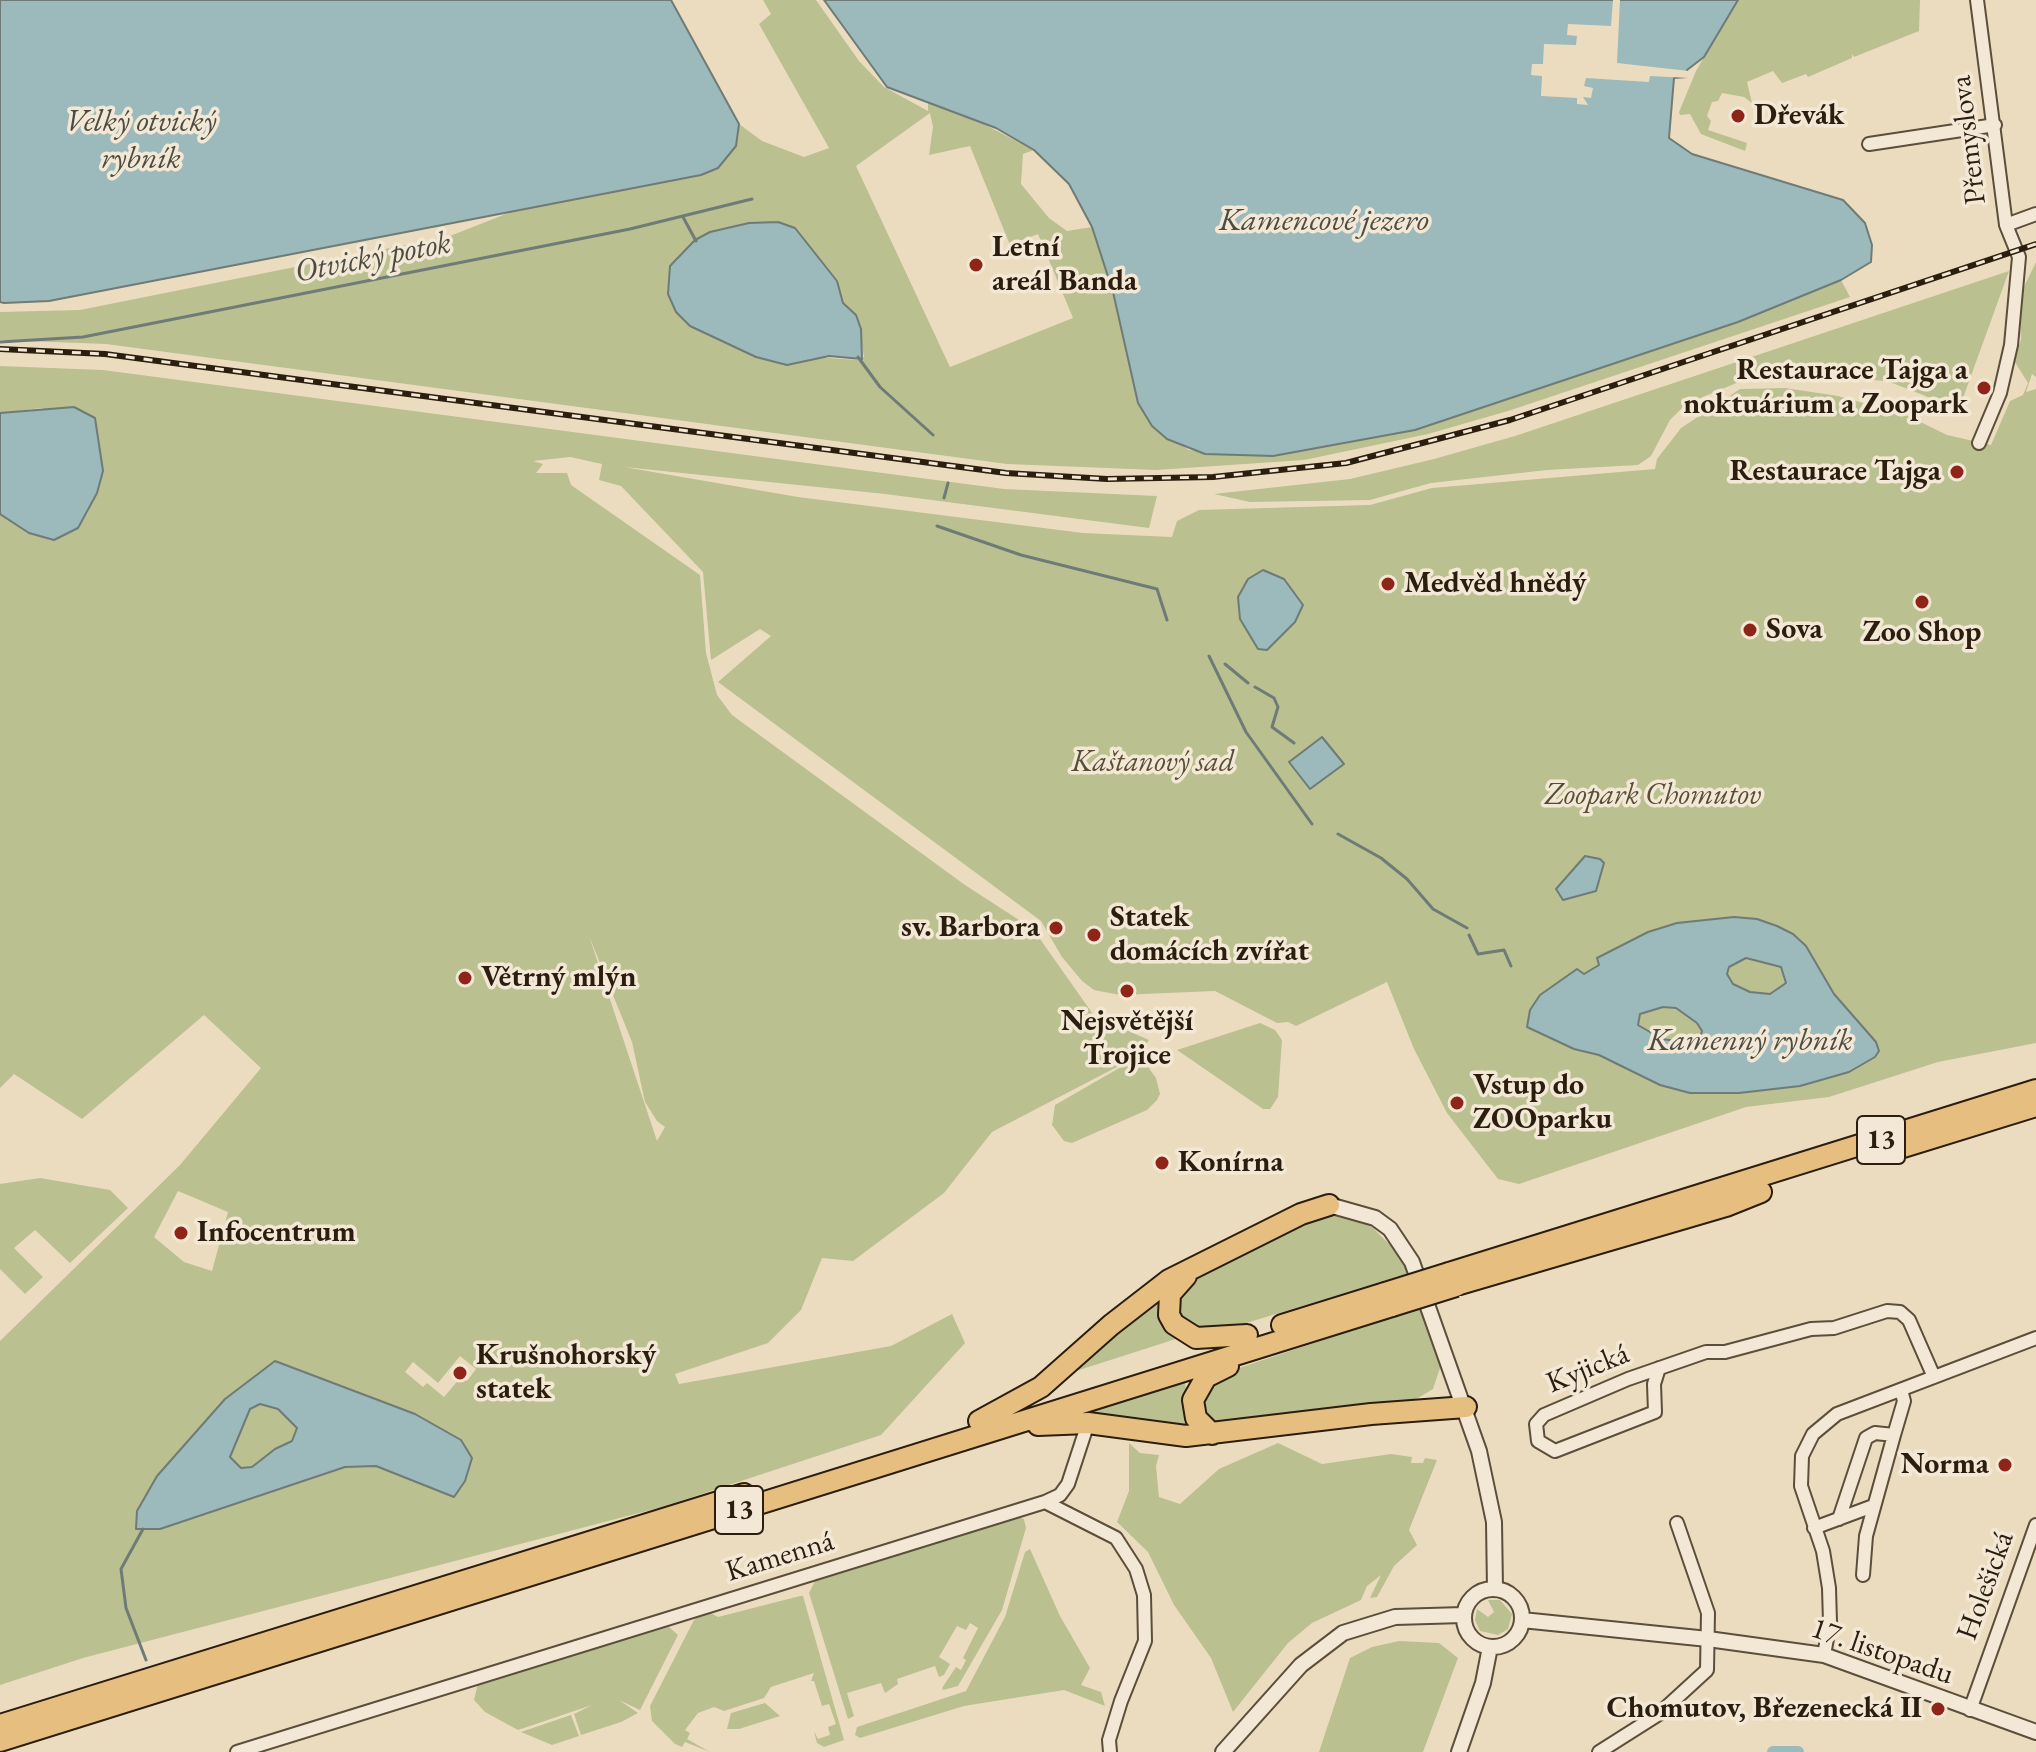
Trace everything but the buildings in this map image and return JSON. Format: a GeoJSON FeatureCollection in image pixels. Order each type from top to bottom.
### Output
{"type":"FeatureCollection","features":[{"type":"Feature","properties":{"kind":"highway","name":"13"},"geometry":{"type":"LineString","coordinates":[[0,1725],[1277,1340],[1389,1300],[2036,1090]]}},
{"type":"Feature","properties":{"kind":"highway","name":"13"},"geometry":{"type":"LineString","coordinates":[[1452,1280],[1726,1206],[2036,1106]]}},
{"type":"Feature","properties":{"kind":"highway"},"geometry":{"type":"LineString","coordinates":[[981,1427],[1041,1387],[1148,1295],[1301,1214],[1329,1205]]}},
{"type":"Feature","properties":{"kind":"highway"},"geometry":{"type":"LineString","coordinates":[[1199,1266],[1178,1282],[1170,1294],[1169,1315],[1174,1324],[1196,1338],[1247,1335]]}},
{"type":"Feature","properties":{"kind":"highway","name":"13"},"geometry":{"type":"LineString","coordinates":[[0,1741],[981,1427],[1247,1335],[1389,1300]]}},
{"type":"Feature","properties":{"kind":"highway"},"geometry":{"type":"LineString","coordinates":[[1212,1434],[1196,1418],[1193,1400],[1206,1377],[1277,1340]]}},
{"type":"Feature","properties":{"kind":"highway"},"geometry":{"type":"LineString","coordinates":[[981,1427],[1058,1422],[1088,1423],[1161,1434],[1212,1434],[1371,1414],[1466,1407]]}},
{"type":"Feature","properties":{"kind":"highway"},"geometry":{"type":"LineString","coordinates":[[20,1752],[85,1716]]}},
{"type":"Feature","properties":{"kind":"street","name":"Přemyslova"},"geometry":{"type":"LineString","coordinates":[[1977,0],[2006,225],[2019,257],[2011,345],[2000,393],[1979,443]]}},
{"type":"Feature","properties":{"kind":"street"},"geometry":{"type":"LineString","coordinates":[[1869,144],[1995,125]]}},
{"type":"Feature","properties":{"kind":"street"},"geometry":{"type":"LineString","coordinates":[[2006,225],[2036,214]]}},
{"type":"Feature","properties":{"kind":"street"},"geometry":{"type":"LineString","coordinates":[[1329,1205],[1375,1218],[1401,1243],[1412,1262],[1466,1407],[1494,1522],[1495,1589]]}},
{"type":"Feature","properties":{"kind":"street","name":"Kyjická"},"geometry":{"type":"LineString","coordinates":[[1659,1368],[1654,1384],[1655,1412],[1555,1451],[1538,1441],[1536,1424],[1544,1415],[1659,1368],[1706,1352],[1725,1352],[1811,1329],[1834,1328],[1887,1311],[1900,1312],[1909,1320],[1934,1377]]}},
{"type":"Feature","properties":{"kind":"street"},"geometry":{"type":"LineString","coordinates":[[1824,1655],[1830,1622],[1829,1588],[1823,1551],[1801,1486],[1802,1456],[1813,1434],[1837,1414],[2036,1338]]}},
{"type":"Feature","properties":{"kind":"street"},"geometry":{"type":"LineString","coordinates":[[1863,1575],[1873,1506],[1903,1412],[1904,1401],[1894,1392]]}},
{"type":"Feature","properties":{"kind":"street"},"geometry":{"type":"LineString","coordinates":[[1045,1502],[1060,1495],[1068,1484],[1081,1456],[1088,1423]]}},
{"type":"Feature","properties":{"kind":"street"},"geometry":{"type":"LineString","coordinates":[[1839,1519],[1866,1438],[1875,1433],[1894,1435]]}},
{"type":"Feature","properties":{"kind":"street"},"geometry":{"type":"LineString","coordinates":[[1045,1502],[1116,1538],[1136,1569],[1144,1595],[1145,1641],[1121,1701],[1109,1740],[1110,1752]]}},
{"type":"Feature","properties":{"kind":"street","name":"Kamenná"},"geometry":{"type":"LineString","coordinates":[[237,1752],[1045,1502]]}},
{"type":"Feature","properties":{"kind":"street"},"geometry":{"type":"LineString","coordinates":[[1814,1528],[1873,1506]]}},
{"type":"Feature","properties":{"kind":"street"},"geometry":{"type":"LineString","coordinates":[[1599,1752],[1659,1714],[1707,1670],[1708,1613],[1677,1523]]}},
{"type":"Feature","properties":{"kind":"street","name":"Holešická"},"geometry":{"type":"LineString","coordinates":[[1970,1710],[2036,1525]]}},
{"type":"Feature","properties":{"kind":"street"},"geometry":{"type":"LineString","coordinates":[[1495,1589],[1512,1595],[1522,1611],[1522,1620],[1520,1629],[1508,1643],[1490,1647],[1481,1645],[1467,1633],[1463,1615],[1477,1593],[1495,1589]]}},
{"type":"Feature","properties":{"kind":"street"},"geometry":{"type":"LineString","coordinates":[[1223,1752],[1301,1665],[1343,1633],[1395,1617],[1463,1615]]}},
{"type":"Feature","properties":{"kind":"street","name":"17. listopadu"},"geometry":{"type":"LineString","coordinates":[[1522,1620],[1708,1639],[1824,1655],[2036,1732]]}},
{"type":"Feature","properties":{"kind":"street"},"geometry":{"type":"LineString","coordinates":[[1459,1752],[1483,1683],[1490,1647]]}},
{"type":"Feature","properties":{"kind":"green space"},"geometry":{"type":"Polygon","coordinates":[[[763,0],[816,0],[859,61],[884,87],[928,111],[928,103],[968,116],[1034,150],[1023,154],[1021,184],[1049,218],[1067,231],[1092,227],[1113,292],[1139,403],[1152,426],[1189,450],[1273,456],[1415,430],[1687,340],[1841,280],[1850,297],[1508,411],[1428,434],[1304,460],[1156,470],[1007,464],[106,344],[0,340],[0,312],[80,310],[450,236],[521,208],[701,175],[736,146],[739,124],[762,141],[804,157],[829,148],[759,24],[771,14],[763,0]],[[930,113],[856,166],[950,367],[1073,318],[1038,234],[1010,245],[970,146],[929,155],[933,127],[930,113]],[[695,240],[670,266],[756,357],[786,365],[814,357],[859,360],[864,357],[856,315],[843,303],[837,281],[695,240]]]}},
{"type":"Feature","properties":{"kind":"green space"},"geometry":{"type":"Polygon","coordinates":[[[1734,0],[1920,0],[1919,31],[1854,57],[1852,54],[1852,58],[1808,77],[1806,74],[1782,83],[1773,71],[1747,82],[1752,103],[1744,97],[1722,93],[1718,101],[1712,102],[1707,116],[1711,121],[1708,130],[1747,143],[1745,151],[1701,134],[1690,114],[1680,115],[1679,112],[1696,71],[1736,4],[1734,0]]]}},
{"type":"Feature","properties":{"kind":"green space"},"geometry":{"type":"Polygon","coordinates":[[[2036,262],[2036,377],[2032,374],[2026,392],[2036,389],[2036,1043],[1938,1062],[1829,1097],[1746,1107],[1519,1184],[1498,1179],[1447,1113],[1414,1049],[1387,982],[1296,1026],[1288,1022],[1277,1023],[1215,991],[1120,995],[1094,990],[1062,957],[1041,921],[718,682],[771,636],[760,629],[711,660],[703,572],[621,486],[599,480],[602,464],[570,457],[533,461],[543,464],[536,473],[567,473],[571,485],[700,575],[706,653],[717,695],[732,715],[965,885],[1033,929],[1102,1027],[1124,1029],[1149,1040],[1138,1056],[992,1132],[944,1193],[853,1261],[822,1258],[801,1310],[768,1343],[675,1374],[679,1384],[891,1346],[952,1314],[965,1343],[881,1435],[662,1507],[83,1658],[0,1685],[0,1341],[180,1165],[261,1068],[204,1015],[82,1119],[14,1074],[0,1088],[0,514],[29,533],[54,540],[78,528],[88,512],[42,408],[0,413],[0,366],[103,370],[1004,489],[1157,496],[1149,528],[885,494],[624,467],[798,497],[1083,533],[1172,537],[1177,521],[1199,510],[1370,505],[1432,488],[1655,469],[1657,459],[1681,428],[1740,389],[1785,388],[1838,396],[1906,415],[1947,435],[1991,445],[2010,401],[2023,395],[2028,383],[2013,359],[2021,340],[2019,297],[2036,262]],[[589,936],[657,1141],[665,1127],[657,1121],[645,1102],[632,1042],[589,936]],[[178,1191],[154,1237],[184,1262],[212,1271],[228,1212],[178,1191]],[[460,1356],[438,1383],[413,1362],[405,1372],[423,1387],[427,1383],[444,1397],[461,1377],[467,1381],[476,1369],[460,1356]],[[225,1399],[157,1476],[137,1511],[137,1529],[160,1529],[345,1467],[376,1466],[453,1497],[415,1414],[225,1399]]]}},
{"type":"Feature","properties":{"kind":"green space"},"geometry":{"type":"Polygon","coordinates":[[[2009,271],[1959,409],[1887,381],[1776,374],[1746,379],[1686,404],[1670,420],[1651,456],[1638,465],[1547,470],[1431,483],[1370,500],[1250,502],[1214,494],[1350,479],[1434,459],[1515,436],[2009,271]]]}},
{"type":"Feature","properties":{"kind":"green space"},"geometry":{"type":"Polygon","coordinates":[[[1260,1023],[1275,1030],[1282,1040],[1278,1097],[1270,1109],[1263,1109],[1177,1050],[1260,1023]]]}},
{"type":"Feature","properties":{"kind":"green space"},"geometry":{"type":"Polygon","coordinates":[[[1128,1063],[1148,1067],[1156,1078],[1160,1094],[1157,1100],[1147,1110],[1072,1143],[1064,1141],[1052,1125],[1055,1105],[1128,1063]]]}},
{"type":"Feature","properties":{"kind":"green space"},"geometry":{"type":"Polygon","coordinates":[[[40,1178],[110,1190],[128,1208],[70,1263],[35,1230],[14,1248],[43,1277],[25,1294],[0,1269],[0,1184],[40,1178]]]}},
{"type":"Feature","properties":{"kind":"green space"},"geometry":{"type":"Polygon","coordinates":[[[1328,1214],[1362,1221],[1373,1228],[1396,1251],[1409,1273],[1230,1328],[1203,1331],[1181,1322],[1174,1297],[1184,1284],[1303,1221],[1328,1214]]]}},
{"type":"Feature","properties":{"kind":"green space"},"geometry":{"type":"Polygon","coordinates":[[[1153,1303],[1159,1306],[1163,1330],[1179,1338],[1073,1372],[1153,1303]]]}},
{"type":"Feature","properties":{"kind":"green space"},"geometry":{"type":"Polygon","coordinates":[[[1422,1307],[1441,1365],[1433,1389],[1418,1398],[1393,1406],[1219,1426],[1205,1416],[1202,1391],[1227,1372],[1422,1307]]]}},
{"type":"Feature","properties":{"kind":"green space"},"geometry":{"type":"Polygon","coordinates":[[[1185,1382],[1191,1428],[1089,1415],[1088,1412],[1185,1382]]]}},
{"type":"Feature","properties":{"kind":"green space"},"geometry":{"type":"Polygon","coordinates":[[[259,1404],[278,1409],[297,1427],[292,1441],[275,1449],[252,1467],[241,1468],[230,1457],[250,1409],[259,1404]]]}},
{"type":"Feature","properties":{"kind":"green space"},"geometry":{"type":"Polygon","coordinates":[[[1129,1443],[1140,1453],[1159,1455],[1156,1466],[1159,1497],[1180,1504],[1219,1469],[1278,1443],[1322,1464],[1391,1454],[1412,1457],[1411,1463],[1423,1463],[1425,1458],[1437,1460],[1409,1530],[1417,1545],[1394,1566],[1377,1597],[1370,1598],[1381,1575],[1367,1586],[1361,1600],[1312,1623],[1288,1643],[1233,1712],[1211,1658],[1174,1605],[1148,1552],[1117,1522],[1129,1491],[1129,1443]]]}},
{"type":"Feature","properties":{"kind":"green space"},"geometry":{"type":"Polygon","coordinates":[[[1018,1517],[1024,1519],[1026,1528],[1002,1610],[958,1686],[942,1688],[956,1667],[961,1670],[966,1660],[963,1658],[978,1628],[970,1623],[966,1630],[957,1626],[939,1657],[950,1664],[944,1675],[939,1677],[935,1666],[897,1679],[898,1684],[885,1693],[881,1683],[847,1693],[854,1716],[848,1719],[809,1593],[814,1583],[812,1579],[1018,1517]]]}},
{"type":"Feature","properties":{"kind":"green space"},"geometry":{"type":"Polygon","coordinates":[[[1030,1549],[1060,1616],[1090,1668],[1081,1685],[1101,1692],[1105,1706],[1064,1690],[964,1706],[860,1738],[855,1735],[857,1727],[966,1691],[1005,1617],[1025,1552],[1030,1549]]]}},
{"type":"Feature","properties":{"kind":"green space"},"geometry":{"type":"Polygon","coordinates":[[[803,1596],[844,1740],[824,1747],[817,1743],[814,1731],[818,1739],[830,1735],[828,1727],[836,1724],[829,1704],[822,1706],[814,1681],[811,1681],[814,1673],[771,1687],[764,1698],[724,1711],[714,1707],[698,1713],[685,1730],[690,1733],[687,1739],[710,1752],[685,1742],[682,1747],[675,1744],[652,1721],[650,1706],[694,1620],[707,1611],[718,1617],[803,1596]]]}},
{"type":"Feature","properties":{"kind":"green space"},"geometry":{"type":"Polygon","coordinates":[[[1488,1600],[1500,1600],[1512,1614],[1508,1629],[1498,1635],[1480,1631],[1475,1620],[1477,1609],[1488,1617],[1494,1612],[1488,1600]]]}},
{"type":"Feature","properties":{"kind":"green space"},"geometry":{"type":"Polygon","coordinates":[[[669,1627],[678,1635],[640,1710],[619,1700],[638,1713],[621,1722],[581,1735],[574,1714],[592,1705],[518,1730],[485,1712],[474,1700],[478,1683],[651,1629],[669,1627]]]}},
{"type":"Feature","properties":{"kind":"green space"},"geometry":{"type":"Polygon","coordinates":[[[1399,1641],[1439,1643],[1458,1658],[1423,1752],[1319,1752],[1350,1658],[1372,1647],[1399,1641]]]}},
{"type":"Feature","properties":{"kind":"green space"},"geometry":{"type":"Polygon","coordinates":[[[765,1703],[780,1716],[739,1729],[727,1729],[731,1713],[765,1703]]]}},
{"type":"Feature","properties":{"kind":"green space"},"geometry":{"type":"Polygon","coordinates":[[[571,1715],[579,1736],[552,1745],[521,1732],[571,1715]]]}},
{"type":"Feature","properties":{"kind":"water","name":"Velký otvický rybník"},"geometry":{"type":"Polygon","coordinates":[[[0,0],[671,0],[739,124],[736,146],[718,168],[701,175],[49,301],[4,303],[0,302],[0,0]]]}},
{"type":"Feature","properties":{"kind":"water","name":"Kamencové jezero"},"geometry":{"type":"Polygon","coordinates":[[[824,0],[1738,0],[1704,57],[1687,70],[1687,77],[1674,78],[1669,138],[1692,154],[1843,200],[1865,223],[1872,245],[1871,262],[1841,280],[1738,322],[1415,430],[1273,456],[1205,454],[1167,439],[1152,426],[1138,403],[1113,292],[1092,227],[1069,184],[1034,150],[996,128],[887,87],[824,0]]]}},
{"type":"Feature","properties":{"kind":"water"},"geometry":{"type":"Polygon","coordinates":[[[778,222],[795,228],[837,281],[843,303],[856,315],[861,329],[862,359],[829,356],[787,365],[756,357],[690,326],[676,312],[668,294],[670,266],[695,240],[710,232],[749,223],[778,222]]]}},
{"type":"Feature","properties":{"kind":"water"},"geometry":{"type":"Polygon","coordinates":[[[74,407],[95,418],[103,471],[97,493],[78,528],[54,540],[29,533],[0,514],[0,413],[74,407]]]}},
{"type":"Feature","properties":{"kind":"water"},"geometry":{"type":"Polygon","coordinates":[[[1263,570],[1284,579],[1303,605],[1295,622],[1267,650],[1258,649],[1240,619],[1238,597],[1248,579],[1263,570]]]}},
{"type":"Feature","properties":{"kind":"water"},"geometry":{"type":"Polygon","coordinates":[[[1322,737],[1344,764],[1310,789],[1289,762],[1322,737]]]}},
{"type":"Feature","properties":{"kind":"water"},"geometry":{"type":"Polygon","coordinates":[[[1585,856],[1604,863],[1596,891],[1563,900],[1556,889],[1585,856]]]}},
{"type":"Feature","properties":{"kind":"water","name":"Kamenný rybník"},"geometry":{"type":"Polygon","coordinates":[[[1734,917],[1757,919],[1793,934],[1806,946],[1834,994],[1876,1042],[1879,1051],[1875,1057],[1849,1072],[1800,1086],[1739,1093],[1690,1093],[1660,1085],[1599,1055],[1574,1049],[1527,1027],[1530,1010],[1540,995],[1577,969],[1584,974],[1599,965],[1597,958],[1648,932],[1677,923],[1734,917]],[[1746,958],[1729,967],[1727,974],[1733,984],[1750,992],[1770,994],[1786,983],[1781,967],[1746,958]],[[1663,1007],[1640,1014],[1638,1025],[1662,1039],[1691,1043],[1700,1038],[1702,1031],[1697,1023],[1676,1008],[1663,1007]]]}},
{"type":"Feature","properties":{"kind":"water"},"geometry":{"type":"Polygon","coordinates":[[[275,1361],[415,1414],[461,1440],[472,1458],[465,1481],[454,1497],[376,1466],[345,1467],[160,1529],[136,1529],[137,1511],[157,1476],[225,1399],[275,1361]],[[260,1404],[250,1409],[230,1457],[241,1468],[252,1467],[275,1449],[292,1441],[297,1428],[278,1409],[260,1404]]]}},
{"type":"Feature","properties":{"kind":"pier"},"geometry":{"type":"Polygon","coordinates":[[[1613,0],[1620,0],[1617,63],[1689,71],[1689,78],[1650,76],[1649,82],[1586,78],[1584,86],[1593,88],[1591,98],[1583,97],[1588,105],[1577,104],[1577,98],[1541,96],[1542,76],[1531,75],[1532,64],[1543,64],[1544,44],[1576,45],[1577,36],[1567,35],[1568,24],[1611,26],[1613,0]]]}},
{"type":"Feature","properties":{"kind":"waterway","name":"Otvický potok"},"geometry":{"type":"LineString","coordinates":[[0,342],[83,337],[630,229],[752,199]]}},
{"type":"Feature","properties":{"kind":"waterway"},"geometry":{"type":"LineString","coordinates":[[683,217],[696,241]]}},
{"type":"Feature","properties":{"kind":"waterway"},"geometry":{"type":"LineString","coordinates":[[858,357],[880,387],[933,435]]}},
{"type":"Feature","properties":{"kind":"waterway"},"geometry":{"type":"LineString","coordinates":[[944,498],[948,483]]}},
{"type":"Feature","properties":{"kind":"waterway"},"geometry":{"type":"LineString","coordinates":[[937,526],[1021,555],[1157,589],[1167,620]]}},
{"type":"Feature","properties":{"kind":"waterway"},"geometry":{"type":"LineString","coordinates":[[1209,656],[1246,732],[1312,824]]}},
{"type":"Feature","properties":{"kind":"waterway"},"geometry":{"type":"LineString","coordinates":[[1225,664],[1248,683]]}},
{"type":"Feature","properties":{"kind":"waterway"},"geometry":{"type":"LineString","coordinates":[[1255,687],[1274,698],[1278,707],[1272,727],[1294,743]]}},
{"type":"Feature","properties":{"kind":"waterway"},"geometry":{"type":"LineString","coordinates":[[1338,834],[1381,858],[1407,879],[1433,909],[1467,928]]}},
{"type":"Feature","properties":{"kind":"waterway"},"geometry":{"type":"LineString","coordinates":[[1469,935],[1478,954],[1504,950],[1511,966]]}},
{"type":"Feature","properties":{"kind":"waterway"},"geometry":{"type":"LineString","coordinates":[[143,1529],[121,1569],[126,1608],[146,1660]]}},
{"type":"Feature","properties":{"kind":"waterway"},"geometry":{"type":"LineString","coordinates":[[1773,1752],[1798,1752]]}},
{"type":"Feature","properties":{"kind":"railway"},"geometry":{"type":"LineString","coordinates":[[0,349],[105,354],[1006,473],[1107,479],[1213,477],[1346,463],[1510,420],[2036,244]]}},
{"type":"Feature","properties":{"kind":"place","name":"Dřevák"},"geometry":{"type":"Point","coordinates":[1738,116]}},
{"type":"Feature","properties":{"kind":"place","name":"Letní areál Banda"},"geometry":{"type":"Point","coordinates":[976,265]}},
{"type":"Feature","properties":{"kind":"place","name":"Restaurace Tajga a noktuárium a Zoopark"},"geometry":{"type":"Point","coordinates":[1984,388]}},
{"type":"Feature","properties":{"kind":"place","name":"Restaurace Tajga"},"geometry":{"type":"Point","coordinates":[1957,472]}},
{"type":"Feature","properties":{"kind":"place","name":"Medvěd hnědý"},"geometry":{"type":"Point","coordinates":[1388,584]}},
{"type":"Feature","properties":{"kind":"place","name":"Zoo Shop"},"geometry":{"type":"Point","coordinates":[1922,602]}},
{"type":"Feature","properties":{"kind":"place","name":"Sova"},"geometry":{"type":"Point","coordinates":[1750,630]}},
{"type":"Feature","properties":{"kind":"place","name":"sv. Barbora"},"geometry":{"type":"Point","coordinates":[1056,928]}},
{"type":"Feature","properties":{"kind":"place","name":"Statek domácích zvířat"},"geometry":{"type":"Point","coordinates":[1094,935]}},
{"type":"Feature","properties":{"kind":"place","name":"Větrný mlýn"},"geometry":{"type":"Point","coordinates":[465,978]}},
{"type":"Feature","properties":{"kind":"place","name":"Nejsvětější Trojice"},"geometry":{"type":"Point","coordinates":[1127,991]}},
{"type":"Feature","properties":{"kind":"place","name":"Vstup do ZOOparku"},"geometry":{"type":"Point","coordinates":[1457,1103]}},
{"type":"Feature","properties":{"kind":"place","name":"Konírna"},"geometry":{"type":"Point","coordinates":[1162,1163]}},
{"type":"Feature","properties":{"kind":"place","name":"Infocentrum"},"geometry":{"type":"Point","coordinates":[181,1233]}},
{"type":"Feature","properties":{"kind":"place","name":"Krušnohorský statek"},"geometry":{"type":"Point","coordinates":[460,1373]}},
{"type":"Feature","properties":{"kind":"place","name":"Norma"},"geometry":{"type":"Point","coordinates":[2005,1465]}},
{"type":"Feature","properties":{"kind":"place","name":"Chomutov, Březenecká II"},"geometry":{"type":"Point","coordinates":[1938,1709]}},
{"type":"Feature","properties":{"kind":"park label","name":"Kaštanový sad"},"geometry":{"type":"Point","coordinates":[1153,763]}},
{"type":"Feature","properties":{"kind":"park label","name":"Zoopark Chomutov"},"geometry":{"type":"Point","coordinates":[1653,796]}}]}
